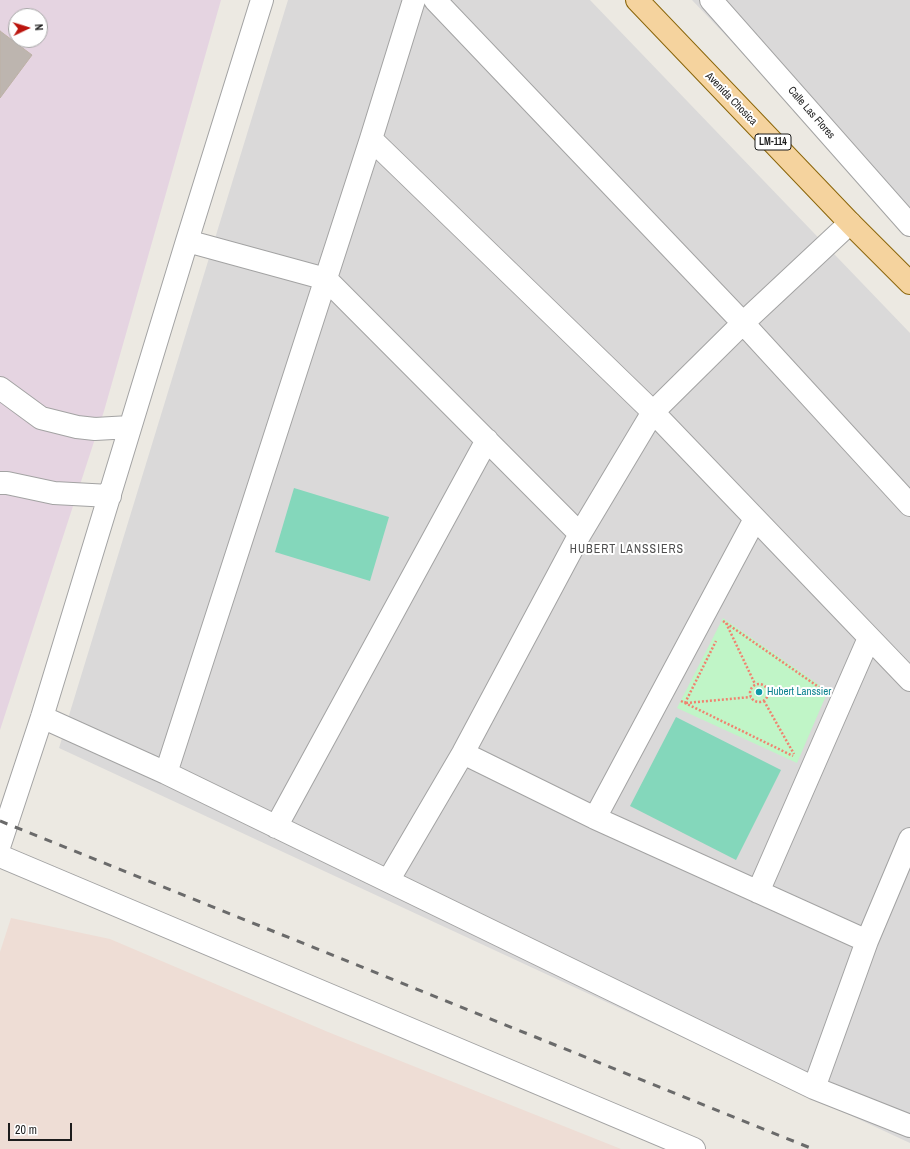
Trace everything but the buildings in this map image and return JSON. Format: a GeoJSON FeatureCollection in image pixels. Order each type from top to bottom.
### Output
{"type":"FeatureCollection","features":[{"type":"Feature","properties":{"kind":"main road","name":"Avenida Chosica"},"geometry":{"type":"LineString","coordinates":[[637,0],[910,284]]}},
{"type":"Feature","properties":{"kind":"street"},"geometry":{"type":"LineString","coordinates":[[0,844],[6,806],[42,717],[262,0]]}},
{"type":"Feature","properties":{"kind":"street"},"geometry":{"type":"LineString","coordinates":[[166,773],[371,139],[414,0]]}},
{"type":"Feature","properties":{"kind":"street"},"geometry":{"type":"LineString","coordinates":[[435,0],[743,323],[910,505]]}},
{"type":"Feature","properties":{"kind":"street","name":"Calle Las Flores"},"geometry":{"type":"LineString","coordinates":[[712,0],[910,225]]}},
{"type":"Feature","properties":{"kind":"street"},"geometry":{"type":"LineString","coordinates":[[371,139],[653,412],[910,680]]}},
{"type":"Feature","properties":{"kind":"street"},"geometry":{"type":"LineString","coordinates":[[388,881],[462,753],[580,534],[653,412],[743,323],[850,223]]}},
{"type":"Feature","properties":{"kind":"street"},"geometry":{"type":"LineString","coordinates":[[187,241],[326,279],[580,534]]}},
{"type":"Feature","properties":{"kind":"street"},"geometry":{"type":"LineString","coordinates":[[0,388],[41,418],[77,427],[130,428]]}},
{"type":"Feature","properties":{"kind":"street"},"geometry":{"type":"LineString","coordinates":[[276,827],[487,440]]}},
{"type":"Feature","properties":{"kind":"street"},"geometry":{"type":"LineString","coordinates":[[2,479],[54,493],[110,496]]}},
{"type":"Feature","properties":{"kind":"street"},"geometry":{"type":"LineString","coordinates":[[595,818],[755,519]]}},
{"type":"Feature","properties":{"kind":"street"},"geometry":{"type":"LineString","coordinates":[[758,892],[869,638]]}},
{"type":"Feature","properties":{"kind":"street"},"geometry":{"type":"LineString","coordinates":[[42,717],[166,773],[814,1088],[910,1126]]}},
{"type":"Feature","properties":{"kind":"street"},"geometry":{"type":"LineString","coordinates":[[462,753],[595,818],[867,941]]}},
{"type":"Feature","properties":{"kind":"street"},"geometry":{"type":"LineString","coordinates":[[814,1088],[867,941],[910,839]]}},
{"type":"Feature","properties":{"kind":"street"},"geometry":{"type":"LineString","coordinates":[[0,856],[694,1149]]}},
{"type":"Feature","properties":{"kind":"path"},"geometry":{"type":"LineString","coordinates":[[706,610],[825,692],[769,693]]}},
{"type":"Feature","properties":{"kind":"path"},"geometry":{"type":"LineString","coordinates":[[722,630],[726,623]]}},
{"type":"Feature","properties":{"kind":"path"},"geometry":{"type":"LineString","coordinates":[[726,623],[755,684]]}},
{"type":"Feature","properties":{"kind":"path"},"geometry":{"type":"LineString","coordinates":[[685,703],[719,636]]}},
{"type":"Feature","properties":{"kind":"path"},"geometry":{"type":"LineString","coordinates":[[760,683],[768,688],[769,693],[764,701],[759,702],[754,701],[750,692],[751,688],[755,684],[760,683]]}},
{"type":"Feature","properties":{"kind":"path"},"geometry":{"type":"LineString","coordinates":[[662,692],[796,758],[764,701]]}},
{"type":"Feature","properties":{"kind":"path"},"geometry":{"type":"LineString","coordinates":[[685,703],[751,697]]}},
{"type":"Feature","properties":{"kind":"shaded area"},"geometry":{"type":"Polygon","coordinates":[[[0,0],[221,0],[104,411],[0,730],[0,0]]]}},
{"type":"Feature","properties":{"kind":"shaded area"},"geometry":{"type":"Polygon","coordinates":[[[288,0],[590,0],[910,333],[910,1143],[59,748],[288,0]]]}},
{"type":"Feature","properties":{"kind":"shaded area"},"geometry":{"type":"Polygon","coordinates":[[[692,0],[910,0],[910,229],[692,0]]]}},
{"type":"Feature","properties":{"kind":"shaded area"},"geometry":{"type":"Polygon","coordinates":[[[11,918],[110,939],[328,1032],[621,1149],[0,1149],[0,952],[11,918]]]}},
{"type":"Feature","properties":{"kind":"green space"},"geometry":{"type":"Polygon","coordinates":[[[294,488],[389,517],[370,581],[275,552],[294,488]]]}},
{"type":"Feature","properties":{"kind":"green space"},"geometry":{"type":"Polygon","coordinates":[[[723,618],[828,691],[797,763],[677,708],[723,618]]]}},
{"type":"Feature","properties":{"kind":"green space"},"geometry":{"type":"Polygon","coordinates":[[[676,717],[781,770],[736,860],[630,806],[676,717]]]}},
{"type":"Feature","properties":{"kind":"railway"},"geometry":{"type":"LineString","coordinates":[[0,821],[813,1149]]}},
{"type":"Feature","properties":{"kind":"place","name":"Hubert Lanssier"},"geometry":{"type":"Point","coordinates":[759,692]}},
{"type":"Feature","properties":{"kind":"district","name":"HUBERT LANSSIERS"},"geometry":{"type":"Point","coordinates":[627,550]}}]}
